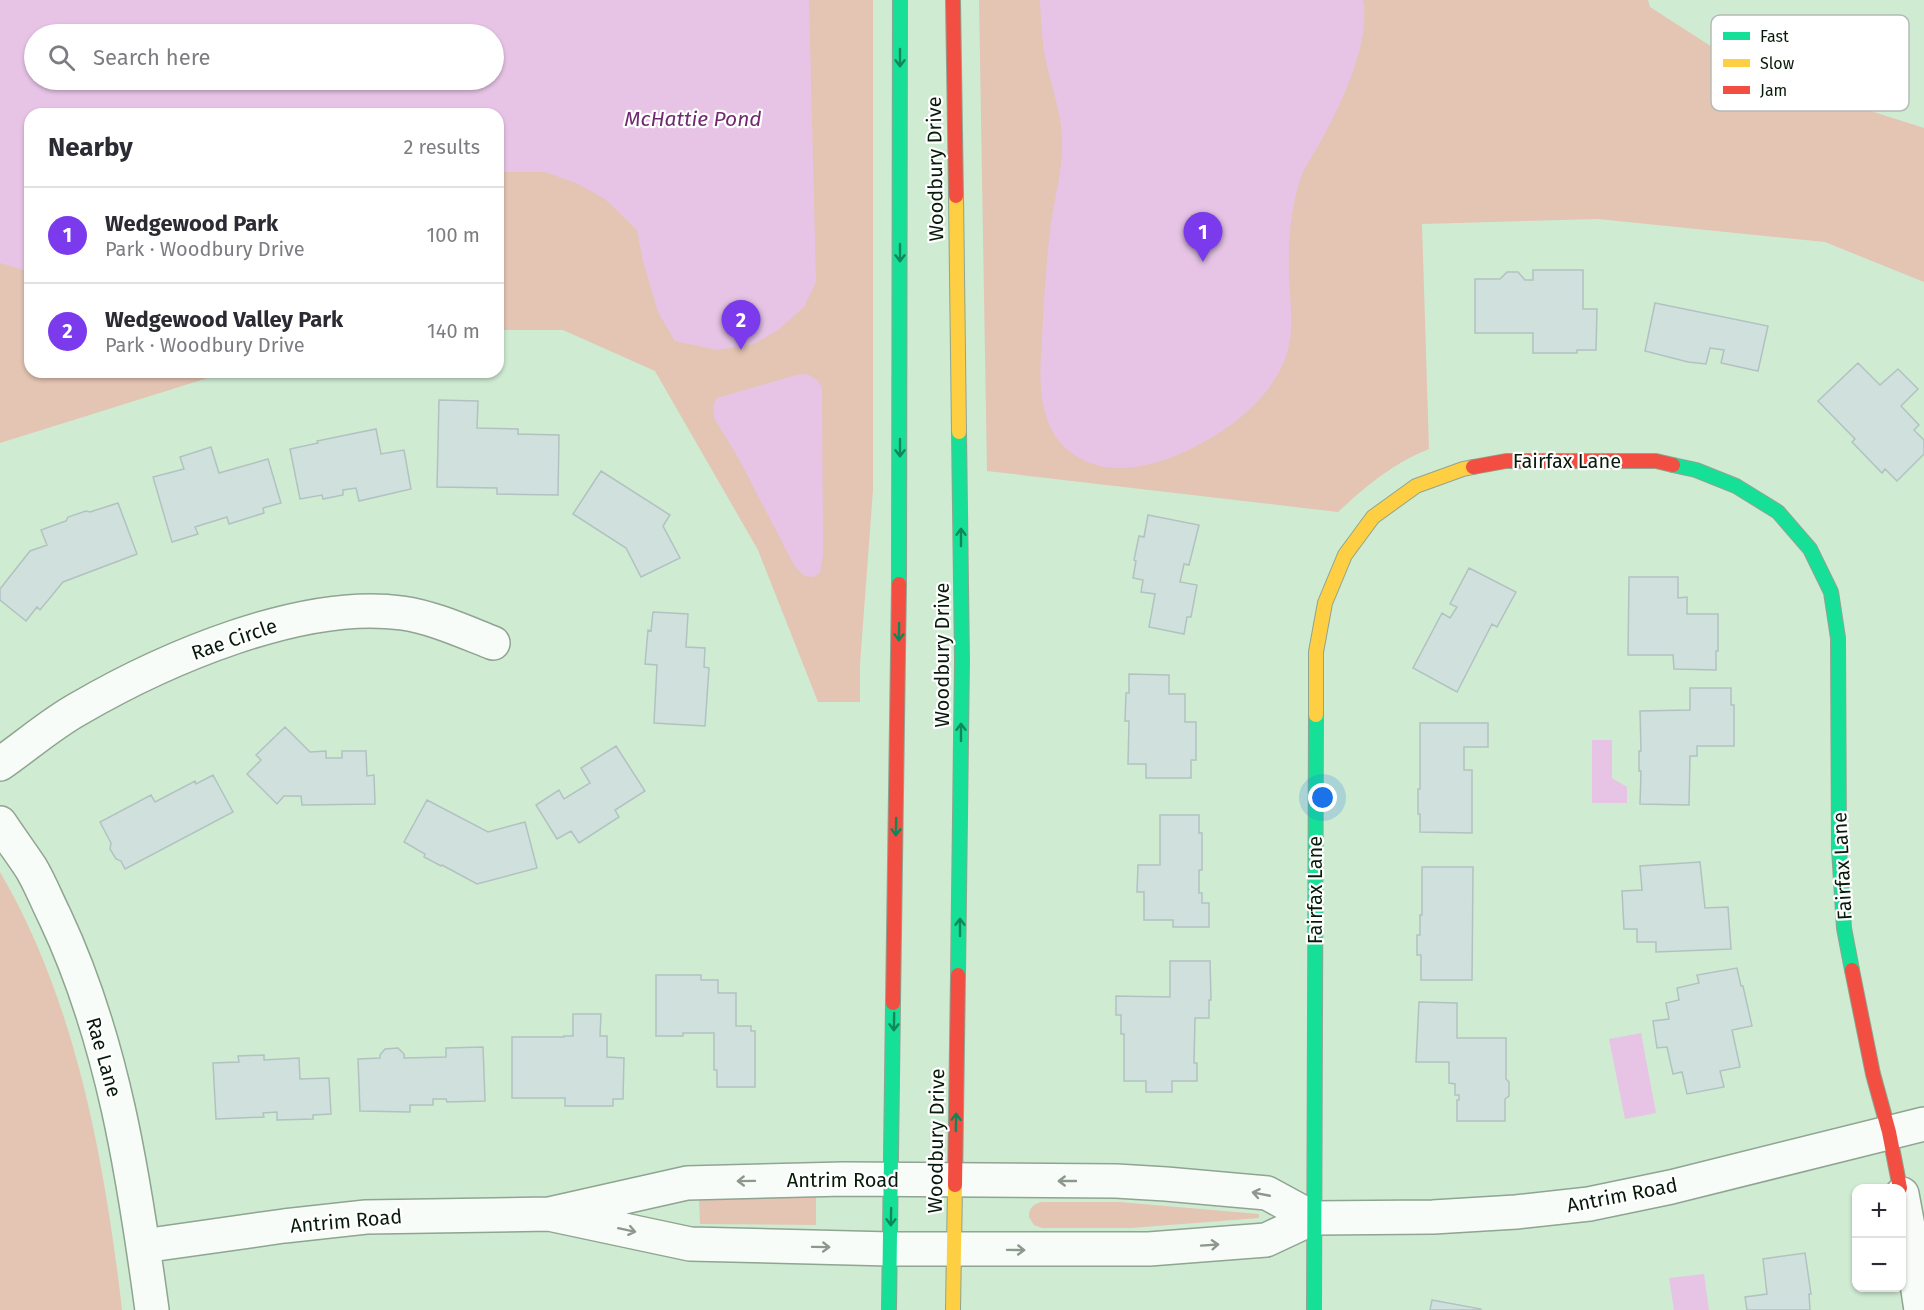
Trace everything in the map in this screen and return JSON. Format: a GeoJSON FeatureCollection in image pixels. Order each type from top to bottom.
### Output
{"type":"FeatureCollection","features":[{"type":"Feature","properties":{"kind":"main road","name":"Woodbury Drive"},"geometry":{"type":"LineString","coordinates":[[889,1310],[900,502],[900,0]]}},
{"type":"Feature","properties":{"kind":"main road","name":"Woodbury Drive"},"geometry":{"type":"LineString","coordinates":[[953,0],[962,660],[954,1310]]}},
{"type":"Feature","properties":{"kind":"main road","name":"Fairfax Lane"},"geometry":{"type":"LineString","coordinates":[[1314,1310],[1316,652],[1325,603],[1346,555],[1373,517],[1416,486],[1463,469],[1506,461],[1656,461],[1696,470],[1736,486],[1778,512],[1810,549],[1830,592],[1838,638],[1839,849],[1844,928],[1873,1074],[1889,1132],[1899,1184]]}},
{"type":"Feature","properties":{"kind":"street","name":"Rae Circle"},"geometry":{"type":"LineString","coordinates":[[0,765],[76,710],[138,677],[208,647],[286,621],[347,611],[404,613],[452,627],[493,643]]}},
{"type":"Feature","properties":{"kind":"street","name":"Rae Lane"},"geometry":{"type":"LineString","coordinates":[[0,823],[32,870],[42,890],[71,951],[93,1014],[116,1091],[152,1310]]}},
{"type":"Feature","properties":{"kind":"street","name":"Antrim Road"},"geometry":{"type":"LineString","coordinates":[[549,1214],[690,1244],[1112,1251],[1216,1245],[1266,1240],[1313,1218],[1445,1216],[1516,1212],[1589,1204],[1671,1187],[1924,1124]]}},
{"type":"Feature","properties":{"kind":"street","name":"Antrim Road"},"geometry":{"type":"LineString","coordinates":[[143,1246],[366,1216],[549,1214],[687,1183],[892,1180],[1116,1181],[1267,1193],[1313,1218]]}},
{"type":"Feature","properties":{"kind":"street"},"geometry":{"type":"LineString","coordinates":[[1906,1216],[1921,1310]]}},
{"type":"Feature","properties":{"kind":"shaded area"},"geometry":{"type":"Polygon","coordinates":[[[0,0],[873,0],[873,490],[860,664],[860,702],[818,702],[758,550],[655,371],[563,330],[504,330],[504,108],[24,108],[24,378],[208,378],[0,443],[0,0]]]}},
{"type":"Feature","properties":{"kind":"shaded area"},"geometry":{"type":"Polygon","coordinates":[[[979,0],[1648,0],[1650,7],[1711,46],[1711,111],[1870,111],[1924,128],[1924,282],[1825,242],[1598,219],[1422,224],[1429,449],[1380,476],[1338,512],[987,471],[979,0]]]}},
{"type":"Feature","properties":{"kind":"shaded area"},"geometry":{"type":"Polygon","coordinates":[[[0,872],[49,974],[68,1029],[96,1141],[122,1310],[0,1310],[0,872]]]}},
{"type":"Feature","properties":{"kind":"shaded area"},"geometry":{"type":"Polygon","coordinates":[[[816,1197],[816,1225],[700,1224],[699,1199],[816,1197]]]}},
{"type":"Feature","properties":{"kind":"shaded area"},"geometry":{"type":"Polygon","coordinates":[[[1042,1202],[1119,1202],[1259,1214],[1259,1218],[1131,1228],[1042,1228],[1034,1225],[1029,1217],[1032,1207],[1042,1202]]]}},
{"type":"Feature","properties":{"kind":"water","name":"McHattie Pond"},"geometry":{"type":"Polygon","coordinates":[[[0,0],[809,0],[816,282],[804,307],[778,330],[754,344],[717,350],[675,341],[658,312],[643,261],[637,230],[605,199],[576,183],[545,172],[504,172],[504,108],[24,108],[24,270],[0,263],[0,0]]]}},
{"type":"Feature","properties":{"kind":"water"},"geometry":{"type":"Polygon","coordinates":[[[1040,0],[1363,0],[1363,35],[1352,73],[1329,126],[1302,175],[1294,204],[1289,253],[1291,331],[1281,369],[1263,395],[1227,428],[1181,453],[1146,465],[1110,468],[1079,458],[1062,445],[1055,436],[1043,405],[1040,372],[1045,281],[1061,162],[1062,131],[1044,50],[1040,0]]]}},
{"type":"Feature","properties":{"kind":"water"},"geometry":{"type":"Polygon","coordinates":[[[807,374],[816,379],[822,387],[823,555],[820,573],[813,577],[805,576],[795,567],[739,459],[714,418],[713,406],[717,398],[796,375],[807,374]]]}},
{"type":"Feature","properties":{"kind":"water"},"geometry":{"type":"Polygon","coordinates":[[[1592,740],[1612,740],[1612,778],[1627,787],[1627,803],[1592,803],[1592,740]]]}},
{"type":"Feature","properties":{"kind":"water"},"geometry":{"type":"Polygon","coordinates":[[[1641,1033],[1656,1113],[1625,1119],[1609,1039],[1641,1033]]]}},
{"type":"Feature","properties":{"kind":"water"},"geometry":{"type":"Polygon","coordinates":[[[1704,1274],[1709,1310],[1674,1310],[1669,1278],[1704,1274]]]}},
{"type":"Feature","properties":{"kind":"building"},"geometry":{"type":"Polygon","coordinates":[[[1533,270],[1583,270],[1583,309],[1597,309],[1596,350],[1577,350],[1577,353],[1533,353],[1533,333],[1475,333],[1475,279],[1500,279],[1507,272],[1518,272],[1525,280],[1533,280],[1533,270]]]}},
{"type":"Feature","properties":{"kind":"building"},"geometry":{"type":"Polygon","coordinates":[[[1655,303],[1768,326],[1758,371],[1721,363],[1724,350],[1710,348],[1706,364],[1645,351],[1655,303]]]}},
{"type":"Feature","properties":{"kind":"building"},"geometry":{"type":"Polygon","coordinates":[[[1858,363],[1880,385],[1898,369],[1918,389],[1901,406],[1919,425],[1914,430],[1924,440],[1924,454],[1897,481],[1885,469],[1882,473],[1852,442],[1855,439],[1818,401],[1858,363]]]}},
{"type":"Feature","properties":{"kind":"building"},"geometry":{"type":"Polygon","coordinates":[[[439,400],[478,401],[477,428],[518,429],[518,434],[559,435],[558,495],[497,494],[497,488],[437,487],[439,400]]]}},
{"type":"Feature","properties":{"kind":"building"},"geometry":{"type":"Polygon","coordinates":[[[376,429],[381,454],[404,450],[411,489],[359,501],[356,488],[343,490],[343,495],[323,499],[322,495],[300,499],[290,449],[376,429]]]}},
{"type":"Feature","properties":{"kind":"building"},"geometry":{"type":"Polygon","coordinates":[[[211,447],[219,473],[268,459],[281,503],[263,508],[264,513],[229,524],[227,517],[195,527],[198,534],[172,542],[153,477],[184,469],[180,457],[211,447]]]}},
{"type":"Feature","properties":{"kind":"building"},"geometry":{"type":"Polygon","coordinates":[[[601,471],[670,515],[663,526],[680,558],[641,577],[626,548],[573,514],[601,471]]]}},
{"type":"Feature","properties":{"kind":"building"},"geometry":{"type":"Polygon","coordinates":[[[118,503],[137,554],[63,582],[40,610],[37,607],[26,621],[0,600],[0,589],[30,551],[47,545],[41,530],[66,521],[68,517],[118,503]]]}},
{"type":"Feature","properties":{"kind":"building"},"geometry":{"type":"Polygon","coordinates":[[[1148,515],[1199,525],[1189,565],[1184,564],[1180,582],[1197,585],[1191,617],[1187,617],[1184,634],[1149,627],[1155,594],[1141,592],[1143,580],[1133,578],[1139,536],[1144,537],[1148,515]]]}},
{"type":"Feature","properties":{"kind":"building"},"geometry":{"type":"Polygon","coordinates":[[[1469,568],[1516,592],[1497,627],[1492,624],[1457,692],[1413,668],[1442,613],[1450,618],[1457,607],[1450,604],[1469,568]]]}},
{"type":"Feature","properties":{"kind":"building"},"geometry":{"type":"Polygon","coordinates":[[[1629,577],[1678,577],[1678,598],[1687,597],[1687,614],[1718,614],[1716,670],[1674,669],[1673,655],[1628,655],[1629,577]]]}},
{"type":"Feature","properties":{"kind":"building"},"geometry":{"type":"Polygon","coordinates":[[[653,612],[688,614],[686,647],[705,648],[704,667],[709,668],[705,726],[654,723],[657,665],[645,664],[648,630],[651,631],[653,612]]]}},
{"type":"Feature","properties":{"kind":"building"},"geometry":{"type":"Polygon","coordinates":[[[1129,674],[1169,675],[1169,694],[1185,694],[1185,722],[1196,722],[1196,760],[1191,760],[1191,778],[1146,778],[1146,764],[1128,764],[1129,721],[1125,721],[1129,674]]]}},
{"type":"Feature","properties":{"kind":"building"},"geometry":{"type":"Polygon","coordinates":[[[1690,688],[1731,688],[1731,705],[1734,705],[1734,746],[1697,746],[1697,756],[1690,756],[1689,805],[1640,804],[1640,711],[1690,710],[1690,688]]]}},
{"type":"Feature","properties":{"kind":"building"},"geometry":{"type":"Polygon","coordinates":[[[1420,723],[1488,723],[1488,747],[1464,747],[1464,770],[1472,770],[1472,833],[1420,832],[1418,789],[1420,789],[1420,723]]]}},
{"type":"Feature","properties":{"kind":"building"},"geometry":{"type":"Polygon","coordinates":[[[285,727],[310,752],[326,751],[326,758],[342,758],[342,751],[366,751],[367,776],[374,775],[375,804],[302,805],[301,796],[284,796],[277,804],[247,774],[261,760],[256,755],[285,727]]]}},
{"type":"Feature","properties":{"kind":"building"},"geometry":{"type":"Polygon","coordinates":[[[616,746],[645,791],[615,810],[619,817],[579,843],[571,831],[557,839],[536,805],[559,790],[564,799],[590,783],[581,768],[616,746]]]}},
{"type":"Feature","properties":{"kind":"building"},"geometry":{"type":"Polygon","coordinates":[[[213,775],[233,812],[125,869],[110,849],[111,843],[100,822],[151,795],[155,802],[195,781],[196,784],[213,775]]]}},
{"type":"Feature","properties":{"kind":"building"},"geometry":{"type":"Polygon","coordinates":[[[427,800],[488,832],[525,822],[537,868],[477,884],[424,857],[425,854],[404,842],[427,800]]]}},
{"type":"Feature","properties":{"kind":"building"},"geometry":{"type":"Polygon","coordinates":[[[1160,815],[1199,815],[1199,833],[1202,833],[1202,870],[1199,870],[1199,893],[1202,893],[1202,903],[1209,903],[1209,927],[1173,927],[1173,920],[1144,920],[1144,892],[1137,892],[1138,865],[1160,865],[1160,815]]]}},
{"type":"Feature","properties":{"kind":"building"},"geometry":{"type":"Polygon","coordinates":[[[1700,862],[1705,908],[1728,907],[1731,949],[1656,952],[1656,942],[1637,942],[1637,929],[1624,929],[1622,891],[1642,890],[1640,866],[1700,862]]]}},
{"type":"Feature","properties":{"kind":"building"},"geometry":{"type":"Polygon","coordinates":[[[1422,867],[1473,867],[1472,980],[1421,980],[1421,955],[1417,955],[1417,935],[1420,935],[1420,915],[1422,915],[1422,867]]]}},
{"type":"Feature","properties":{"kind":"building"},"geometry":{"type":"Polygon","coordinates":[[[1170,961],[1210,961],[1209,1018],[1195,1018],[1194,1063],[1197,1063],[1197,1081],[1172,1081],[1172,1092],[1146,1092],[1146,1081],[1124,1081],[1124,1034],[1121,1034],[1121,1015],[1116,1015],[1116,996],[1170,997],[1170,961]]]}},
{"type":"Feature","properties":{"kind":"building"},"geometry":{"type":"Polygon","coordinates":[[[1737,968],[1752,1026],[1732,1030],[1740,1067],[1720,1071],[1724,1087],[1687,1094],[1682,1072],[1673,1074],[1667,1047],[1657,1048],[1653,1021],[1669,1019],[1666,1003],[1679,1000],[1677,988],[1699,983],[1697,975],[1737,968]]]}},
{"type":"Feature","properties":{"kind":"building"},"geometry":{"type":"Polygon","coordinates":[[[656,975],[701,975],[701,980],[718,980],[718,993],[736,993],[736,1026],[751,1026],[751,1031],[755,1031],[755,1087],[717,1087],[717,1070],[714,1070],[714,1033],[656,1036],[656,975]]]}},
{"type":"Feature","properties":{"kind":"building"},"geometry":{"type":"Polygon","coordinates":[[[1419,1002],[1457,1003],[1457,1038],[1506,1038],[1506,1079],[1509,1082],[1509,1096],[1505,1099],[1505,1121],[1457,1121],[1459,1095],[1455,1095],[1455,1084],[1449,1083],[1449,1062],[1416,1062],[1419,1002]]]}},
{"type":"Feature","properties":{"kind":"building"},"geometry":{"type":"Polygon","coordinates":[[[573,1014],[601,1014],[600,1036],[607,1036],[607,1057],[624,1058],[623,1099],[613,1099],[613,1106],[565,1106],[565,1098],[512,1098],[512,1037],[573,1036],[573,1014]]]}},
{"type":"Feature","properties":{"kind":"building"},"geometry":{"type":"Polygon","coordinates":[[[483,1047],[485,1101],[447,1102],[446,1099],[433,1099],[433,1105],[410,1105],[410,1112],[360,1111],[358,1059],[380,1058],[385,1049],[398,1048],[404,1054],[404,1058],[446,1057],[446,1048],[483,1047]]]}},
{"type":"Feature","properties":{"kind":"building"},"geometry":{"type":"Polygon","coordinates":[[[264,1055],[264,1060],[299,1058],[300,1079],[329,1078],[331,1114],[313,1115],[313,1119],[277,1120],[277,1112],[263,1113],[264,1117],[216,1119],[213,1063],[239,1062],[238,1056],[264,1055]]]}},
{"type":"Feature","properties":{"kind":"building"},"geometry":{"type":"Polygon","coordinates":[[[1805,1253],[1811,1294],[1809,1294],[1810,1310],[1747,1310],[1745,1297],[1767,1294],[1763,1259],[1805,1253]]]}},
{"type":"Feature","properties":{"kind":"building"},"geometry":{"type":"Polygon","coordinates":[[[1432,1300],[1481,1309],[1481,1310],[1430,1310],[1432,1300]]]}},
{"type":"Feature","properties":{"kind":"traffic: fast"},"geometry":{"type":"LineString","coordinates":[[899,584],[900,0]]}},
{"type":"Feature","properties":{"kind":"traffic: fast"},"geometry":{"type":"LineString","coordinates":[[958,975],[962,660],[959,432]]}},
{"type":"Feature","properties":{"kind":"traffic: fast"},"geometry":{"type":"LineString","coordinates":[[1673,465],[1696,470],[1736,486],[1778,512],[1810,549],[1831,592],[1838,638],[1839,849],[1844,928],[1852,970]]}},
{"type":"Feature","properties":{"kind":"traffic: fast"},"geometry":{"type":"LineString","coordinates":[[1314,1310],[1316,715]]}},
{"type":"Feature","properties":{"kind":"traffic: fast"},"geometry":{"type":"LineString","coordinates":[[889,1310],[893,1003]]}},
{"type":"Feature","properties":{"kind":"traffic: slow"},"geometry":{"type":"LineString","coordinates":[[956,196],[959,432]]}},
{"type":"Feature","properties":{"kind":"traffic: slow"},"geometry":{"type":"LineString","coordinates":[[1316,715],[1316,652],[1325,603],[1345,555],[1373,517],[1416,486],[1473,467]]}},
{"type":"Feature","properties":{"kind":"traffic: slow"},"geometry":{"type":"LineString","coordinates":[[953,1310],[955,1185]]}},
{"type":"Feature","properties":{"kind":"traffic: jam"},"geometry":{"type":"LineString","coordinates":[[953,0],[956,196]]}},
{"type":"Feature","properties":{"kind":"traffic: jam"},"geometry":{"type":"LineString","coordinates":[[1473,467],[1506,461],[1656,461],[1673,465]]}},
{"type":"Feature","properties":{"kind":"traffic: jam"},"geometry":{"type":"LineString","coordinates":[[893,1003],[899,584]]}},
{"type":"Feature","properties":{"kind":"traffic: jam"},"geometry":{"type":"LineString","coordinates":[[1852,970],[1873,1074],[1889,1132],[1899,1184]]}},
{"type":"Feature","properties":{"kind":"traffic: jam"},"geometry":{"type":"LineString","coordinates":[[955,1185],[958,975]]}},
{"type":"Feature","properties":{"kind":"place","name":"Wedgewood Park"},"geometry":{"type":"Point","coordinates":[1203,262]}},
{"type":"Feature","properties":{"kind":"place","name":"Wedgewood Valley Park"},"geometry":{"type":"Point","coordinates":[741,350]}}]}
